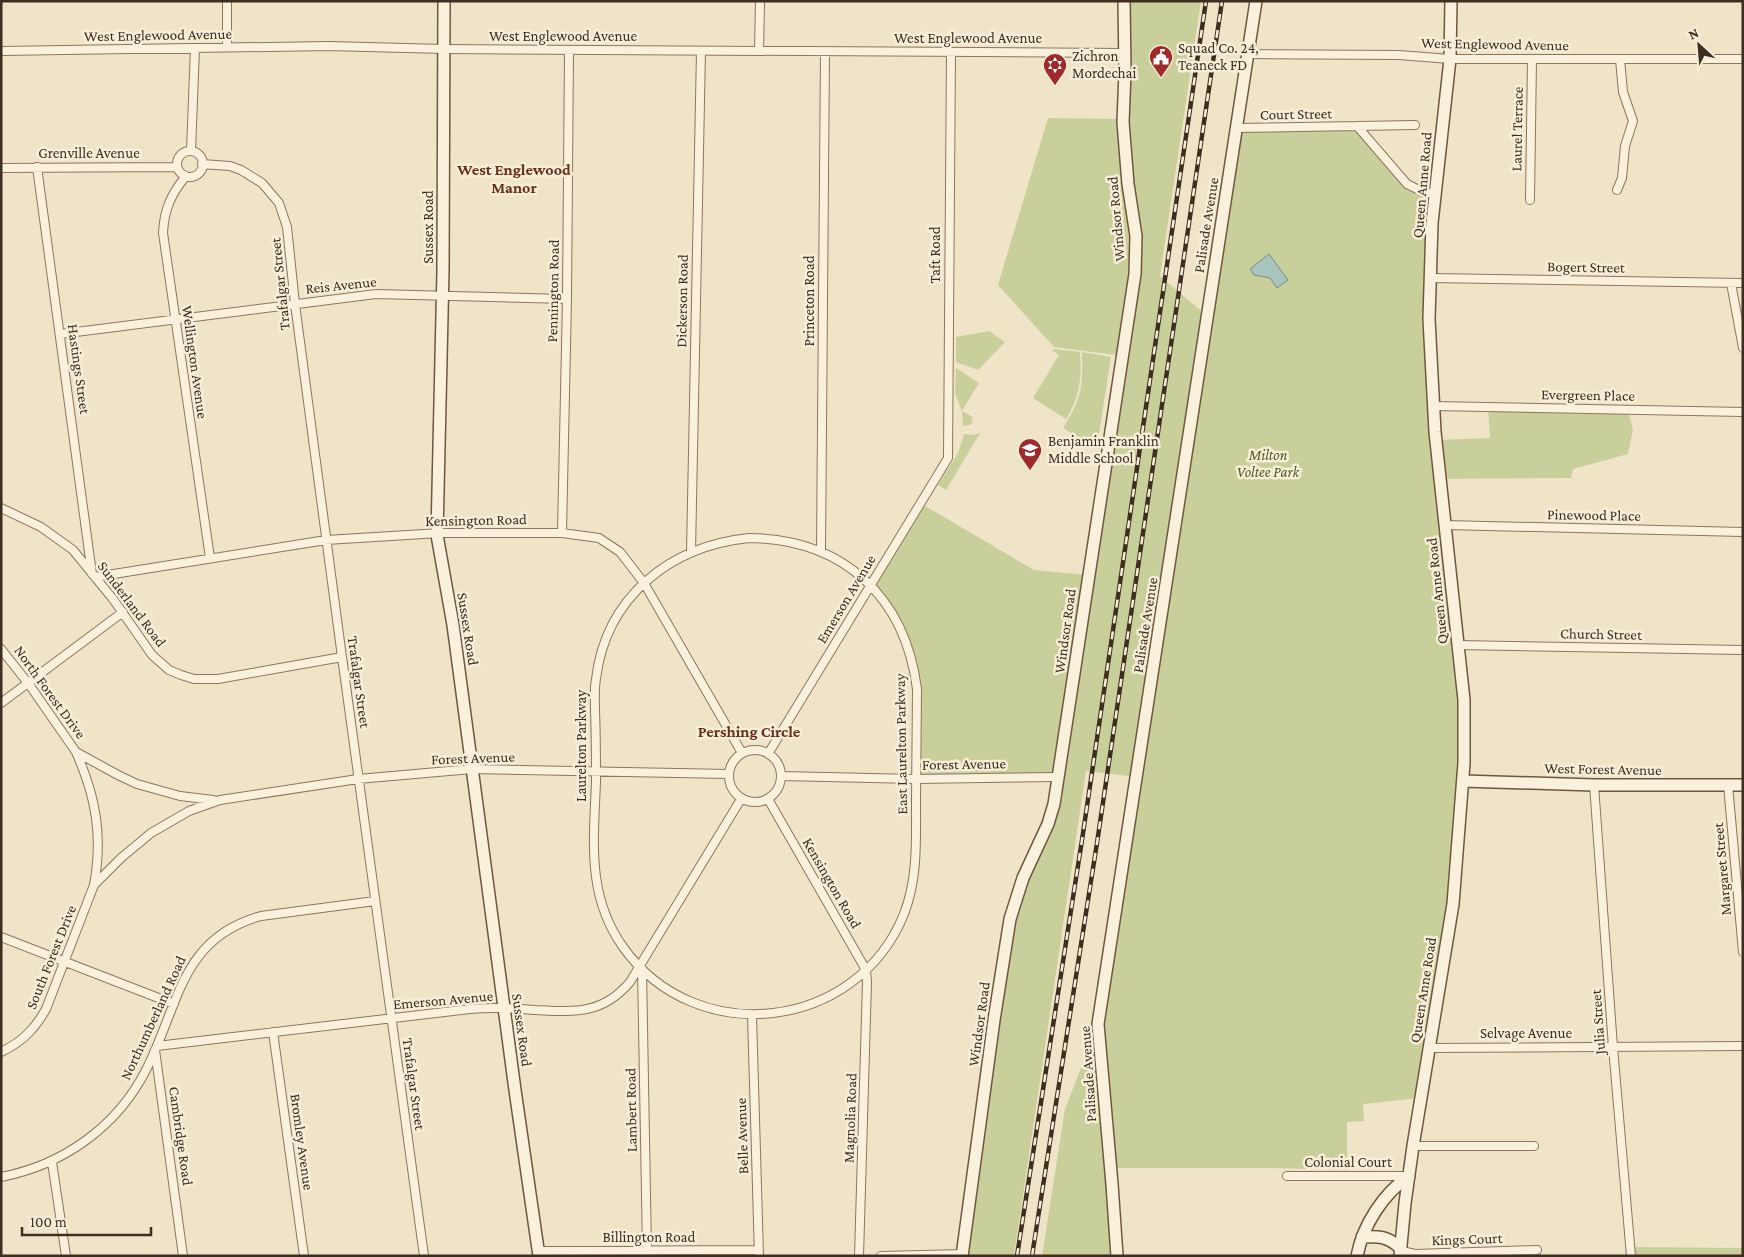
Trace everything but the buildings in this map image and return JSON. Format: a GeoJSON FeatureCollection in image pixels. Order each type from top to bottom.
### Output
{"type":"FeatureCollection","features":[{"type":"Feature","properties":{"kind":"street"},"geometry":{"type":"LineString","coordinates":[[227,1],[227,47]]}},
{"type":"Feature","properties":{"kind":"street","name":"Sussex Road"},"geometry":{"type":"LineString","coordinates":[[444,1],[442,295],[437,533],[453,625],[539,1254]]}},
{"type":"Feature","properties":{"kind":"street"},"geometry":{"type":"LineString","coordinates":[[759,51],[760,1]]}},
{"type":"Feature","properties":{"kind":"street","name":"Windsor Road"},"geometry":{"type":"LineString","coordinates":[[962,1255],[1006,942],[1016,898],[1048,824],[1054,804],[1135,274],[1136,236],[1128,184],[1124,131],[1124,1]]}},
{"type":"Feature","properties":{"kind":"street","name":"Palisade Avenue"},"geometry":{"type":"LineString","coordinates":[[1116,1256],[1112,1184],[1098,1024],[1256,1]]}},
{"type":"Feature","properties":{"kind":"street","name":"Queen Anne Road"},"geometry":{"type":"LineString","coordinates":[[1400,1252],[1413,1146],[1453,904],[1463,781],[1464,700],[1430,365],[1430,278],[1435,194],[1450,59],[1451,1]]}},
{"type":"Feature","properties":{"kind":"street","name":"West Englewood Avenue"},"geometry":{"type":"LineString","coordinates":[[1,51],[328,46],[444,49],[1124,53]]}},
{"type":"Feature","properties":{"kind":"street"},"geometry":{"type":"LineString","coordinates":[[191,151],[195,48]]}},
{"type":"Feature","properties":{"kind":"street","name":"Pennington Road"},"geometry":{"type":"LineString","coordinates":[[562,533],[567,299],[569,50]]}},
{"type":"Feature","properties":{"kind":"street","name":"Dickerson Road"},"geometry":{"type":"LineString","coordinates":[[691,552],[701,51]]}},
{"type":"Feature","properties":{"kind":"street","name":"Princeton Road"},"geometry":{"type":"LineString","coordinates":[[821,551],[825,51]]}},
{"type":"Feature","properties":{"kind":"street","name":"Taft Road"},"geometry":{"type":"LineString","coordinates":[[948,458],[951,52]]}},
{"type":"Feature","properties":{"kind":"street","name":"West Englewood Avenue"},"geometry":{"type":"LineString","coordinates":[[1247,54],[1399,55],[1450,59],[1743,59]]}},
{"type":"Feature","properties":{"kind":"street","name":"Laurel Terrace"},"geometry":{"type":"LineString","coordinates":[[1530,200],[1532,58]]}},
{"type":"Feature","properties":{"kind":"street"},"geometry":{"type":"LineString","coordinates":[[1617,190],[1622,178],[1625,146],[1633,121],[1623,92],[1620,59]]}},
{"type":"Feature","properties":{"kind":"street","name":"Court Street"},"geometry":{"type":"LineString","coordinates":[[1236,128],[1415,125]]}},
{"type":"Feature","properties":{"kind":"street"},"geometry":{"type":"LineString","coordinates":[[1356,126],[1408,184],[1423,192],[1435,194]]}},
{"type":"Feature","properties":{"kind":"street"},"geometry":{"type":"LineString","coordinates":[[187,151],[198,154],[202,164],[198,173],[190,176],[182,174],[177,167],[180,155],[187,151]]}},
{"type":"Feature","properties":{"kind":"street","name":"Trafalgar Street"},"geometry":{"type":"LineString","coordinates":[[202,164],[218,164],[241,170],[262,183],[279,203],[287,227],[295,304],[326,540],[424,1256]]}},
{"type":"Feature","properties":{"kind":"street","name":"Hastings Street"},"geometry":{"type":"LineString","coordinates":[[37,167],[94,575]]}},
{"type":"Feature","properties":{"kind":"street","name":"Grenville Avenue"},"geometry":{"type":"LineString","coordinates":[[1,168],[177,167]]}},
{"type":"Feature","properties":{"kind":"street","name":"Wellington Avenue"},"geometry":{"type":"LineString","coordinates":[[186,176],[171,197],[163,220],[163,232],[210,558]]}},
{"type":"Feature","properties":{"kind":"street","name":"Bogert Street"},"geometry":{"type":"LineString","coordinates":[[1430,278],[1743,283]]}},
{"type":"Feature","properties":{"kind":"street"},"geometry":{"type":"LineString","coordinates":[[1730,283],[1743,348]]}},
{"type":"Feature","properties":{"kind":"street","name":"Reis Avenue"},"geometry":{"type":"LineString","coordinates":[[60,334],[376,294],[567,299]]}},
{"type":"Feature","properties":{"kind":"street","name":"Evergreen Place"},"geometry":{"type":"LineString","coordinates":[[1433,406],[1743,412]]}},
{"type":"Feature","properties":{"kind":"street","name":"Emerson Avenue"},"geometry":{"type":"LineString","coordinates":[[768,754],[948,458]]}},
{"type":"Feature","properties":{"kind":"street","name":"Sunderland Road"},"geometry":{"type":"LineString","coordinates":[[1,508],[25,518],[73,550],[122,612],[152,655],[181,675],[194,679],[218,678],[342,657]]}},
{"type":"Feature","properties":{"kind":"street","name":"Pinewood Place"},"geometry":{"type":"LineString","coordinates":[[1445,525],[1743,532]]}},
{"type":"Feature","properties":{"kind":"street","name":"Kensington Road"},"geometry":{"type":"LineString","coordinates":[[94,575],[326,540],[437,533],[562,533],[599,538],[620,552],[644,583],[742,753]]}},
{"type":"Feature","properties":{"kind":"street","name":"East Laurelton Parkway"},"geometry":{"type":"LineString","coordinates":[[691,552],[730,540],[749,538],[788,541],[821,551],[854,571],[870,585],[896,619],[905,637],[914,669],[917,689],[916,862],[910,895],[897,929],[878,957],[866,970],[836,993],[786,1012],[752,1015]]}},
{"type":"Feature","properties":{"kind":"street","name":"Laurelton Parkway"},"geometry":{"type":"LineString","coordinates":[[691,552],[674,560],[644,583],[620,612],[603,648],[595,682],[596,772],[593,858],[595,878],[599,897],[613,931],[623,947],[641,968],[670,991],[688,1000],[722,1012],[752,1015]]}},
{"type":"Feature","properties":{"kind":"street"},"geometry":{"type":"LineString","coordinates":[[1,703],[122,612]]}},
{"type":"Feature","properties":{"kind":"street","name":"Church Street"},"geometry":{"type":"LineString","coordinates":[[1458,645],[1743,650]]}},
{"type":"Feature","properties":{"kind":"street","name":"North Forest Drive"},"geometry":{"type":"LineString","coordinates":[[1,649],[28,683],[76,752],[91,791],[97,819]]}},
{"type":"Feature","properties":{"kind":"street"},"geometry":{"type":"LineString","coordinates":[[754,750],[768,754],[776,761],[781,776],[777,789],[768,799],[756,802],[741,799],[732,789],[728,774],[731,764],[742,753],[754,750]]}},
{"type":"Feature","properties":{"kind":"street","name":"North Forest Drive"},"geometry":{"type":"LineString","coordinates":[[76,752],[118,775],[144,786],[180,796],[220,800]]}},
{"type":"Feature","properties":{"kind":"street","name":"Forest Avenue"},"geometry":{"type":"LineString","coordinates":[[220,800],[358,779],[472,769],[728,774]]}},
{"type":"Feature","properties":{"kind":"street","name":"Forest Avenue"},"geometry":{"type":"LineString","coordinates":[[781,776],[916,779],[1058,777]]}},
{"type":"Feature","properties":{"kind":"street","name":"West Forest Avenue"},"geometry":{"type":"LineString","coordinates":[[1463,781],[1594,785],[1743,785]]}},
{"type":"Feature","properties":{"kind":"street","name":"Julia Street"},"geometry":{"type":"LineString","coordinates":[[1594,785],[1630,1256]]}},
{"type":"Feature","properties":{"kind":"street","name":"Margaret Street"},"geometry":{"type":"LineString","coordinates":[[1728,785],[1743,952]]}},
{"type":"Feature","properties":{"kind":"street","name":"Emerson Avenue"},"geometry":{"type":"LineString","coordinates":[[156,1048],[470,1009],[504,1008],[570,1012],[590,1009],[606,1002],[622,991],[641,968],[741,799]]}},
{"type":"Feature","properties":{"kind":"street","name":"Kensington Road"},"geometry":{"type":"LineString","coordinates":[[768,799],[866,970],[867,982]]}},
{"type":"Feature","properties":{"kind":"street","name":"South Forest Drive"},"geometry":{"type":"LineString","coordinates":[[94,886],[121,858],[151,833],[189,811],[220,800]]}},
{"type":"Feature","properties":{"kind":"street","name":"South Forest Drive"},"geometry":{"type":"LineString","coordinates":[[1,1052],[22,1040],[40,1021],[46,1009],[94,886],[99,848],[97,819]]}},
{"type":"Feature","properties":{"kind":"street","name":"Northumberland Road"},"geometry":{"type":"LineString","coordinates":[[1,1177],[52,1162],[77,1147],[110,1121],[136,1088],[156,1048],[188,972],[208,944],[221,933],[261,916],[375,901]]}},
{"type":"Feature","properties":{"kind":"street"},"geometry":{"type":"LineString","coordinates":[[1,937],[174,1004]]}},
{"type":"Feature","properties":{"kind":"street","name":"Lambert Road"},"geometry":{"type":"LineString","coordinates":[[641,968],[647,1250]]}},
{"type":"Feature","properties":{"kind":"street","name":"Magnolia Road"},"geometry":{"type":"LineString","coordinates":[[859,1256],[867,982]]}},
{"type":"Feature","properties":{"kind":"street","name":"Belle Avenue"},"geometry":{"type":"LineString","coordinates":[[752,1015],[758,1253]]}},
{"type":"Feature","properties":{"kind":"street","name":"Bromley Avenue"},"geometry":{"type":"LineString","coordinates":[[273,1032],[304,1256]]}},
{"type":"Feature","properties":{"kind":"street","name":"Selvage Avenue"},"geometry":{"type":"LineString","coordinates":[[1429,1048],[1743,1046]]}},
{"type":"Feature","properties":{"kind":"street","name":"Cambridge Road"},"geometry":{"type":"LineString","coordinates":[[156,1048],[183,1256]]}},
{"type":"Feature","properties":{"kind":"street"},"geometry":{"type":"LineString","coordinates":[[1413,1146],[1534,1146]]}},
{"type":"Feature","properties":{"kind":"street"},"geometry":{"type":"LineString","coordinates":[[52,1162],[66,1256]]}},
{"type":"Feature","properties":{"kind":"street","name":"Colonial Court"},"geometry":{"type":"LineString","coordinates":[[1287,1176],[1409,1176]]}},
{"type":"Feature","properties":{"kind":"street"},"geometry":{"type":"LineString","coordinates":[[1357,1256],[1362,1237],[1369,1222],[1396,1185],[1409,1176]]}},
{"type":"Feature","properties":{"kind":"street"},"geometry":{"type":"LineString","coordinates":[[1362,1237],[1386,1237],[1394,1242],[1400,1252]]}},
{"type":"Feature","properties":{"kind":"street","name":"Billington Road"},"geometry":{"type":"LineString","coordinates":[[539,1254],[647,1250],[758,1253]]}},
{"type":"Feature","properties":{"kind":"street","name":"Kings Court"},"geometry":{"type":"LineString","coordinates":[[1400,1252],[1415,1254],[1537,1250]]}},
{"type":"Feature","properties":{"kind":"street"},"geometry":{"type":"LineString","coordinates":[[881,1256],[962,1255]]}},
{"type":"Feature","properties":{"kind":"green space","name":"Milton Voltee Park"},"geometry":{"type":"Polygon","coordinates":[[[1124,1],[1201,1],[1160,276],[1207,316],[1236,128],[1357,126],[1400,177],[1435,194],[1430,278],[1436,440],[1490,438],[1488,407],[1628,410],[1633,430],[1628,454],[1573,469],[1571,478],[1440,479],[1464,700],[1455,882],[1420,1098],[1363,1104],[1364,1121],[1347,1122],[1347,1170],[1111,1168],[1117,1256],[1042,1256],[1065,1109],[1098,1024],[1136,777],[1086,771],[1014,1256],[962,1256],[1006,943],[1048,824],[1058,777],[916,779],[917,689],[910,653],[870,585],[920,503],[1034,570],[1088,575],[1123,356],[1054,347],[998,285],[1048,118],[1123,119],[1124,1]]]}},
{"type":"Feature","properties":{"kind":"green space"},"geometry":{"type":"Polygon","coordinates":[[[989,331],[1005,342],[978,370],[956,362],[956,337],[989,331]]]}},
{"type":"Feature","properties":{"kind":"green space"},"geometry":{"type":"Polygon","coordinates":[[[1052,350],[1080,352],[1079,388],[1066,419],[1033,398],[1059,355],[1052,350]]]}},
{"type":"Feature","properties":{"kind":"green space"},"geometry":{"type":"Polygon","coordinates":[[[1082,352],[1111,357],[1097,446],[1092,446],[1063,428],[1078,400],[1080,392],[1082,352]]]}},
{"type":"Feature","properties":{"kind":"green space"},"geometry":{"type":"Polygon","coordinates":[[[956,368],[979,383],[962,411],[973,417],[970,425],[963,426],[962,412],[955,393],[956,368]]]}},
{"type":"Feature","properties":{"kind":"green space"},"geometry":{"type":"Polygon","coordinates":[[[980,433],[946,490],[938,485],[958,453],[964,434],[975,435],[980,433]]]}},
{"type":"Feature","properties":{"kind":"green space"},"geometry":{"type":"Polygon","coordinates":[[[1630,1247],[1743,1248],[1743,1256],[1631,1256],[1630,1247]]]}},
{"type":"Feature","properties":{"kind":"water"},"geometry":{"type":"Polygon","coordinates":[[[1269,254],[1288,280],[1277,288],[1270,278],[1254,275],[1250,269],[1269,254]]]}},
{"type":"Feature","properties":{"kind":"railway"},"geometry":{"type":"LineString","coordinates":[[1017,1256],[1082,840],[1206,1]]}},
{"type":"Feature","properties":{"kind":"railway"},"geometry":{"type":"LineString","coordinates":[[1032,1256],[1097,843],[1222,1]]}},
{"type":"Feature","properties":{"kind":"place","name":"Squad Co. 24, Teaneck FD"},"geometry":{"type":"Point","coordinates":[1161,78]}},
{"type":"Feature","properties":{"kind":"place","name":"Zichron Mordechai"},"geometry":{"type":"Point","coordinates":[1055,86]}},
{"type":"Feature","properties":{"kind":"place","name":"Benjamin Franklin Middle School"},"geometry":{"type":"Point","coordinates":[1030,471]}},
{"type":"Feature","properties":{"kind":"district","name":"West Englewood Manor"},"geometry":{"type":"Point","coordinates":[514,178]}},
{"type":"Feature","properties":{"kind":"district","name":"Pershing Circle"},"geometry":{"type":"Point","coordinates":[749,731]}}]}
